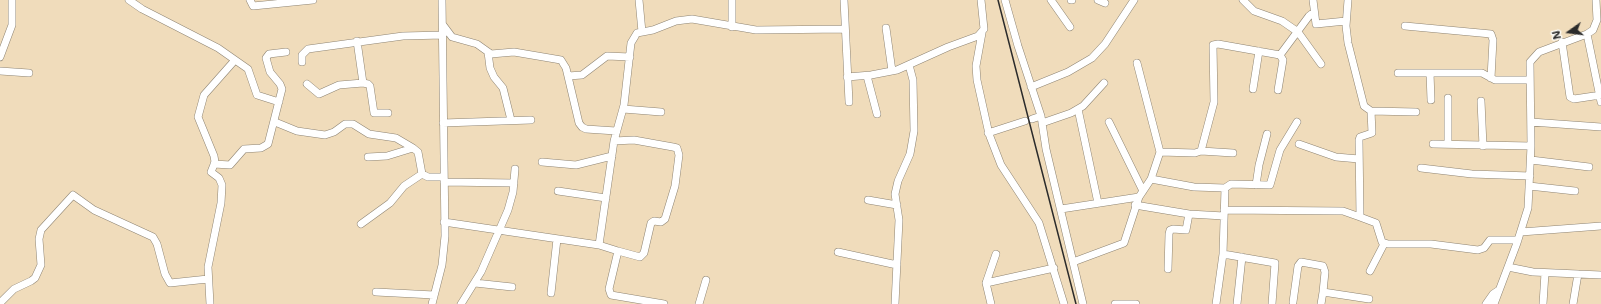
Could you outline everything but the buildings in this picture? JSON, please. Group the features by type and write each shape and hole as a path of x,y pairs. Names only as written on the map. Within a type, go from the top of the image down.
{"street":[{"path":"0,56 12,25 12,0"},
{"path":"129,0 142,9 218,48 250,72 257,95 279,102"},
{"path":"250,0 252,5 256,6 313,0"},
{"path":"432,304 443,258 444,179 442,0"},
{"path":"639,0 642,32"},
{"path":"732,0 732,27"},
{"path":"844,0 849,102"},
{"path":"982,0 984,24 977,61 977,80 988,132 1002,165 1039,222 1064,304"},
{"path":"1006,0 1018,46 1042,120 1046,149 1083,304"},
{"path":"1051,0 1070,27"},
{"path":"1098,0 1106,3"},
{"path":"1031,87 1068,72 1092,58 1105,44 1134,0"},
{"path":"1243,0 1254,11 1282,21 1298,32 1321,64"},
{"path":"1313,0 1316,24 1346,21"},
{"path":"1348,0 1346,21 1348,43 1364,106 1371,111 1416,112"},
{"path":"1494,304 1518,240 1528,208 1532,146 1529,80 1530,62 1539,52 1562,42 1587,34 1593,30 1599,21 1596,0"},
{"path":"1280,55 1309,16 1314,12"},
{"path":"600,245 614,141 623,109 634,36 676,21 692,19 732,27 772,30 845,29"},
{"path":"442,25 452,37 477,44 488,52 498,54 514,52 561,60 564,63 579,123 582,127 586,129 616,131"},
{"path":"1405,26 1491,34 1493,40 1491,78"},
{"path":"886,28 892,71"},
{"path":"847,78 892,71 982,33"},
{"path":"1562,42 1570,97 1574,99 1601,97 1587,34"},
{"path":"302,62 302,54 308,49 357,41 403,36 443,35"},
{"path":"357,41 362,83"},
{"path":"1201,151 1214,98 1213,45 1218,44 1280,55 1283,60 1278,90"},
{"path":"1253,89 1259,51"},
{"path":"214,164 230,165 244,149 266,146 274,122 281,86 270,72 266,58 269,54 286,52"},
{"path":"488,52 490,68 494,77 503,88 511,120"},
{"path":"568,76 582,75 606,56 630,57"},
{"path":"210,304 208,278 209,261 222,191 221,182 211,172 214,164 214,156 198,117 204,95 235,60"},
{"path":"1072,262 1124,243 1136,205 1151,179 1160,152 1137,63"},
{"path":"895,304 899,220 896,186 908,161 914,130 913,80 909,65"},
{"path":"0,71 29,73"},
{"path":"1398,73 1482,73 1491,78 1500,80 1529,80"},
{"path":"1430,73 1431,100"},
{"path":"867,76 876,114"},
{"path":"307,84 319,94 339,86 362,83 368,84 370,86 374,113 388,113"},
{"path":"988,132 1029,120 1042,120 1078,109 1089,102 1104,83"},
{"path":"1448,98 1448,144"},
{"path":"1481,101 1483,146"},
{"path":"623,109 661,112"},
{"path":"1078,109 1098,203"},
{"path":"1360,217 1360,137 1372,133 1371,111"},
{"path":"443,123 531,120"},
{"path":"274,122 297,131 325,135 334,132 345,124 352,124 369,134 396,138 413,148 419,154 422,174"},
{"path":"1109,122 1141,194"},
{"path":"1151,179 1194,187 1225,188 1231,184 1269,186 1272,183 1278,155 1297,122"},
{"path":"1531,122 1601,127"},
{"path":"1256,185 1259,165 1267,134"},
{"path":"444,222 600,245 640,257 644,253 651,223 654,221 661,222 665,219 675,186 679,154 677,148 673,147 634,140 614,141"},
{"path":"1299,144 1336,157 1359,159"},
{"path":"1433,144 1532,146"},
{"path":"368,157 387,156 413,148"},
{"path":"1160,152 1195,153 1201,151 1233,153"},
{"path":"542,162 576,165 612,156"},
{"path":"1531,160 1589,167"},
{"path":"1421,168 1465,173 1530,176"},
{"path":"461,304 475,283 500,230 511,201 515,169"},
{"path":"422,174 428,177 444,179 514,183"},
{"path":"361,224 390,203 404,186 422,174"},
{"path":"1529,186 1575,191"},
{"path":"1216,304 1223,254 1225,188"},
{"path":"558,191 606,198"},
{"path":"1061,209 1141,194"},
{"path":"0,303 15,288 35,278 41,265 39,239 40,230 73,195 94,210 153,237 157,244 165,274 170,283 208,278"},
{"path":"868,200 897,205"},
{"path":"1136,205 1189,214 1343,211 1376,223 1384,244 1370,272"},
{"path":"1168,269 1170,230 1186,230 1189,214"},
{"path":"1520,232 1601,226"},
{"path":"551,293 557,239"},
{"path":"1384,244 1431,244 1478,250 1484,248 1490,240 1518,240"},
{"path":"618,251 609,289 611,295 616,300 664,304"},
{"path":"838,252 897,265"},
{"path":"991,304 986,283 996,254"},
{"path":"1223,254 1275,263 1272,304"},
{"path":"1238,304 1242,257"},
{"path":"1292,302 1298,266 1301,262 1323,266 1325,272 1321,304"},
{"path":"1508,266 1524,271 1601,275"},
{"path":"986,283 1054,268"},
{"path":"1543,304 1545,273"},
{"path":"1573,304 1578,274"},
{"path":"699,304 706,280"},
{"path":"475,283 512,287"},
{"path":"1486,304 1493,294 1499,290"},
{"path":"376,292 434,295"},
{"path":"1323,292 1369,299"},
{"path":"1115,304 1136,304"}],"railway":[{"path":"998,0 1076,304"}]}
